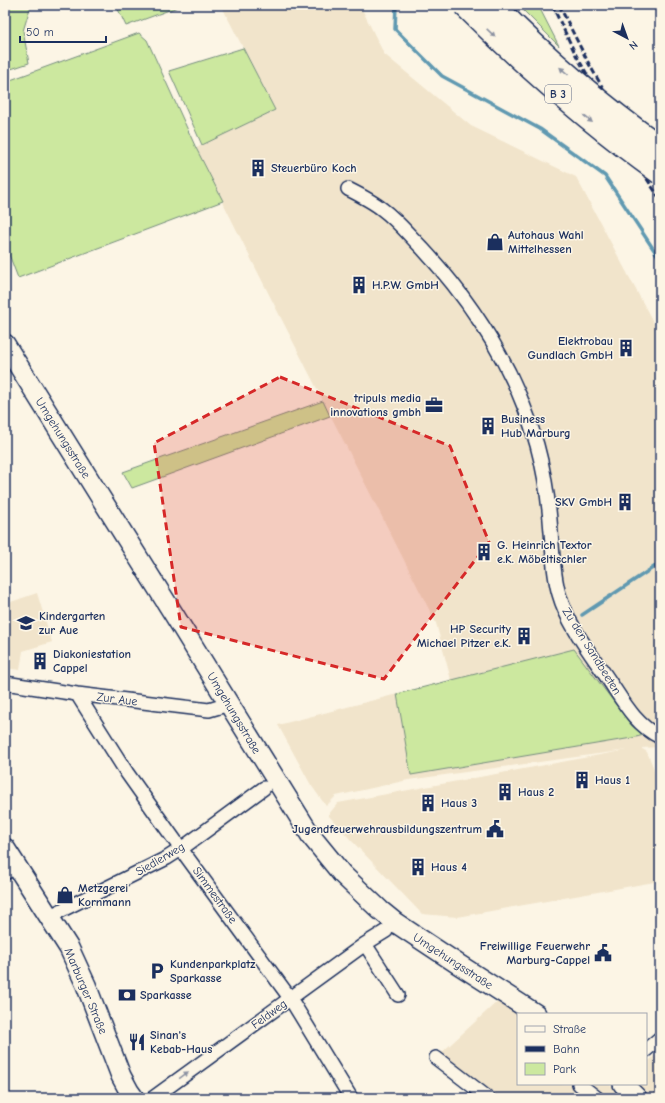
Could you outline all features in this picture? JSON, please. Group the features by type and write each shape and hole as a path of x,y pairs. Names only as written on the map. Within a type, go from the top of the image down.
{"highway":[{"name":"B 3","path":"464,5 527,67 562,98 660,173"},
{"name":"B 3","path":"494,5 576,82 660,148"}],"main road":[{"name":"Umgehungsstraße","path":"5,344 311,836 342,874 396,923 534,1013"},
{"name":"Marburger Straße","path":"5,848 11,870 48,917 69,948 86,985 121,1076 134,1098"},
{"path":"624,1085 637,1098"}],"street":[{"name":"Zu den Sandbeeten","path":"348,189 382,208 398,222 438,265 476,315 497,351 530,420 537,445 548,497 555,577 562,603 575,629 633,716 652,733 660,737"},
{"name":"Zur Aue","path":"5,683 77,694 209,710 228,704"},
{"name":"Simmestraße","path":"77,694 127,773 290,998 351,1098"},
{"name":"Siedlerweg","path":"48,917 144,870 181,849 264,788"},
{"name":"Feldweg","path":"153,1098 365,944 386,931"},
{"path":"365,944 398,994"},
{"path":"647,1049 660,1038"},
{"path":"436,1058 488,1098"},
{"path":"580,1085 597,1098"}],"highlighted area":[{"path":"280,377 450,446 489,542 384,679 181,627 154,443"}],"shaded area":[{"path":"221,5 360,5 384,54 471,126 576,177 660,335 660,747 641,748 647,752 654,769 660,798 660,881 457,917 422,914 328,815 338,803 627,750 408,780 336,796 326,806 311,785 278,725 451,680 436,623 196,148 275,110"},
{"name":"Kindergarten zur Aue","path":"37,593 52,642 23,651 20,670 5,668 5,604"},
{"path":"499,1000 517,1013 517,1085 610,1085 617,1091 623,1085 647,1085 647,1062 660,1051 660,1098 491,1098 439,1055"}],"green space":[{"path":"5,5 31,5 23,31 29,63 5,71"},
{"path":"116,5 183,5 126,26"},
{"path":"518,5 538,5 559,46"},
{"path":"139,33 147,40 196,148 223,201 18,278 5,244 5,82"},
{"path":"243,48 275,110 202,145 169,71"},
{"path":"323,401 330,416 132,488 123,472"},
{"path":"574,649 632,726 644,735 411,775 397,694"}],"waterway":[{"path":"396,5 395,29 442,76 540,129 605,176 660,259"},
{"path":"582,615 660,563"}],"railway":[{"path":"552,5 576,55 645,176 660,199"},
{"path":"559,5 589,64 660,187"}],"place":[{"name":"Steuerbüro Koch","path":"258,168"},
{"name":"Autohaus Wahl Mittelhessen","path":"495,242"},
{"name":"H.P.W. GmbH","path":"359,285"},
{"name":"Elektrobau Gundlach GmbH","path":"626,348"},
{"name":"tripuls media innovations gmbh","path":"434,405"},
{"name":"Business Hub Marburg","path":"488,426"},
{"name":"SKV GmbH","path":"625,502"},
{"name":"G. Heinrich Textor e.K. Möbeltischler","path":"484,552"},
{"name":"Kindergarten zur Aue","path":"26,623"},
{"name":"HP Security Michael Pitzer e.K.","path":"524,636"},
{"name":"Diakoniestation Cappel","path":"40,661"},
{"name":"Haus 1","path":"582,780"},
{"name":"Haus 2","path":"505,792"},
{"name":"Haus 3","path":"428,803"},
{"name":"Jugendfeuerwehrausbildungszentrum","path":"495,829"},
{"name":"Haus 4","path":"418,867"},
{"name":"Metzgerei Kornmann","path":"65,895"},
{"name":"Freiwillige Feuerwehr Marburg-Cappel","path":"603,953"},
{"name":"Kundenparkplatz Sparkasse","path":"157,971"},
{"name":"Sparkasse","path":"127,995"},
{"name":"Sinan's Kebab-Haus","path":"137,1042"}]}
